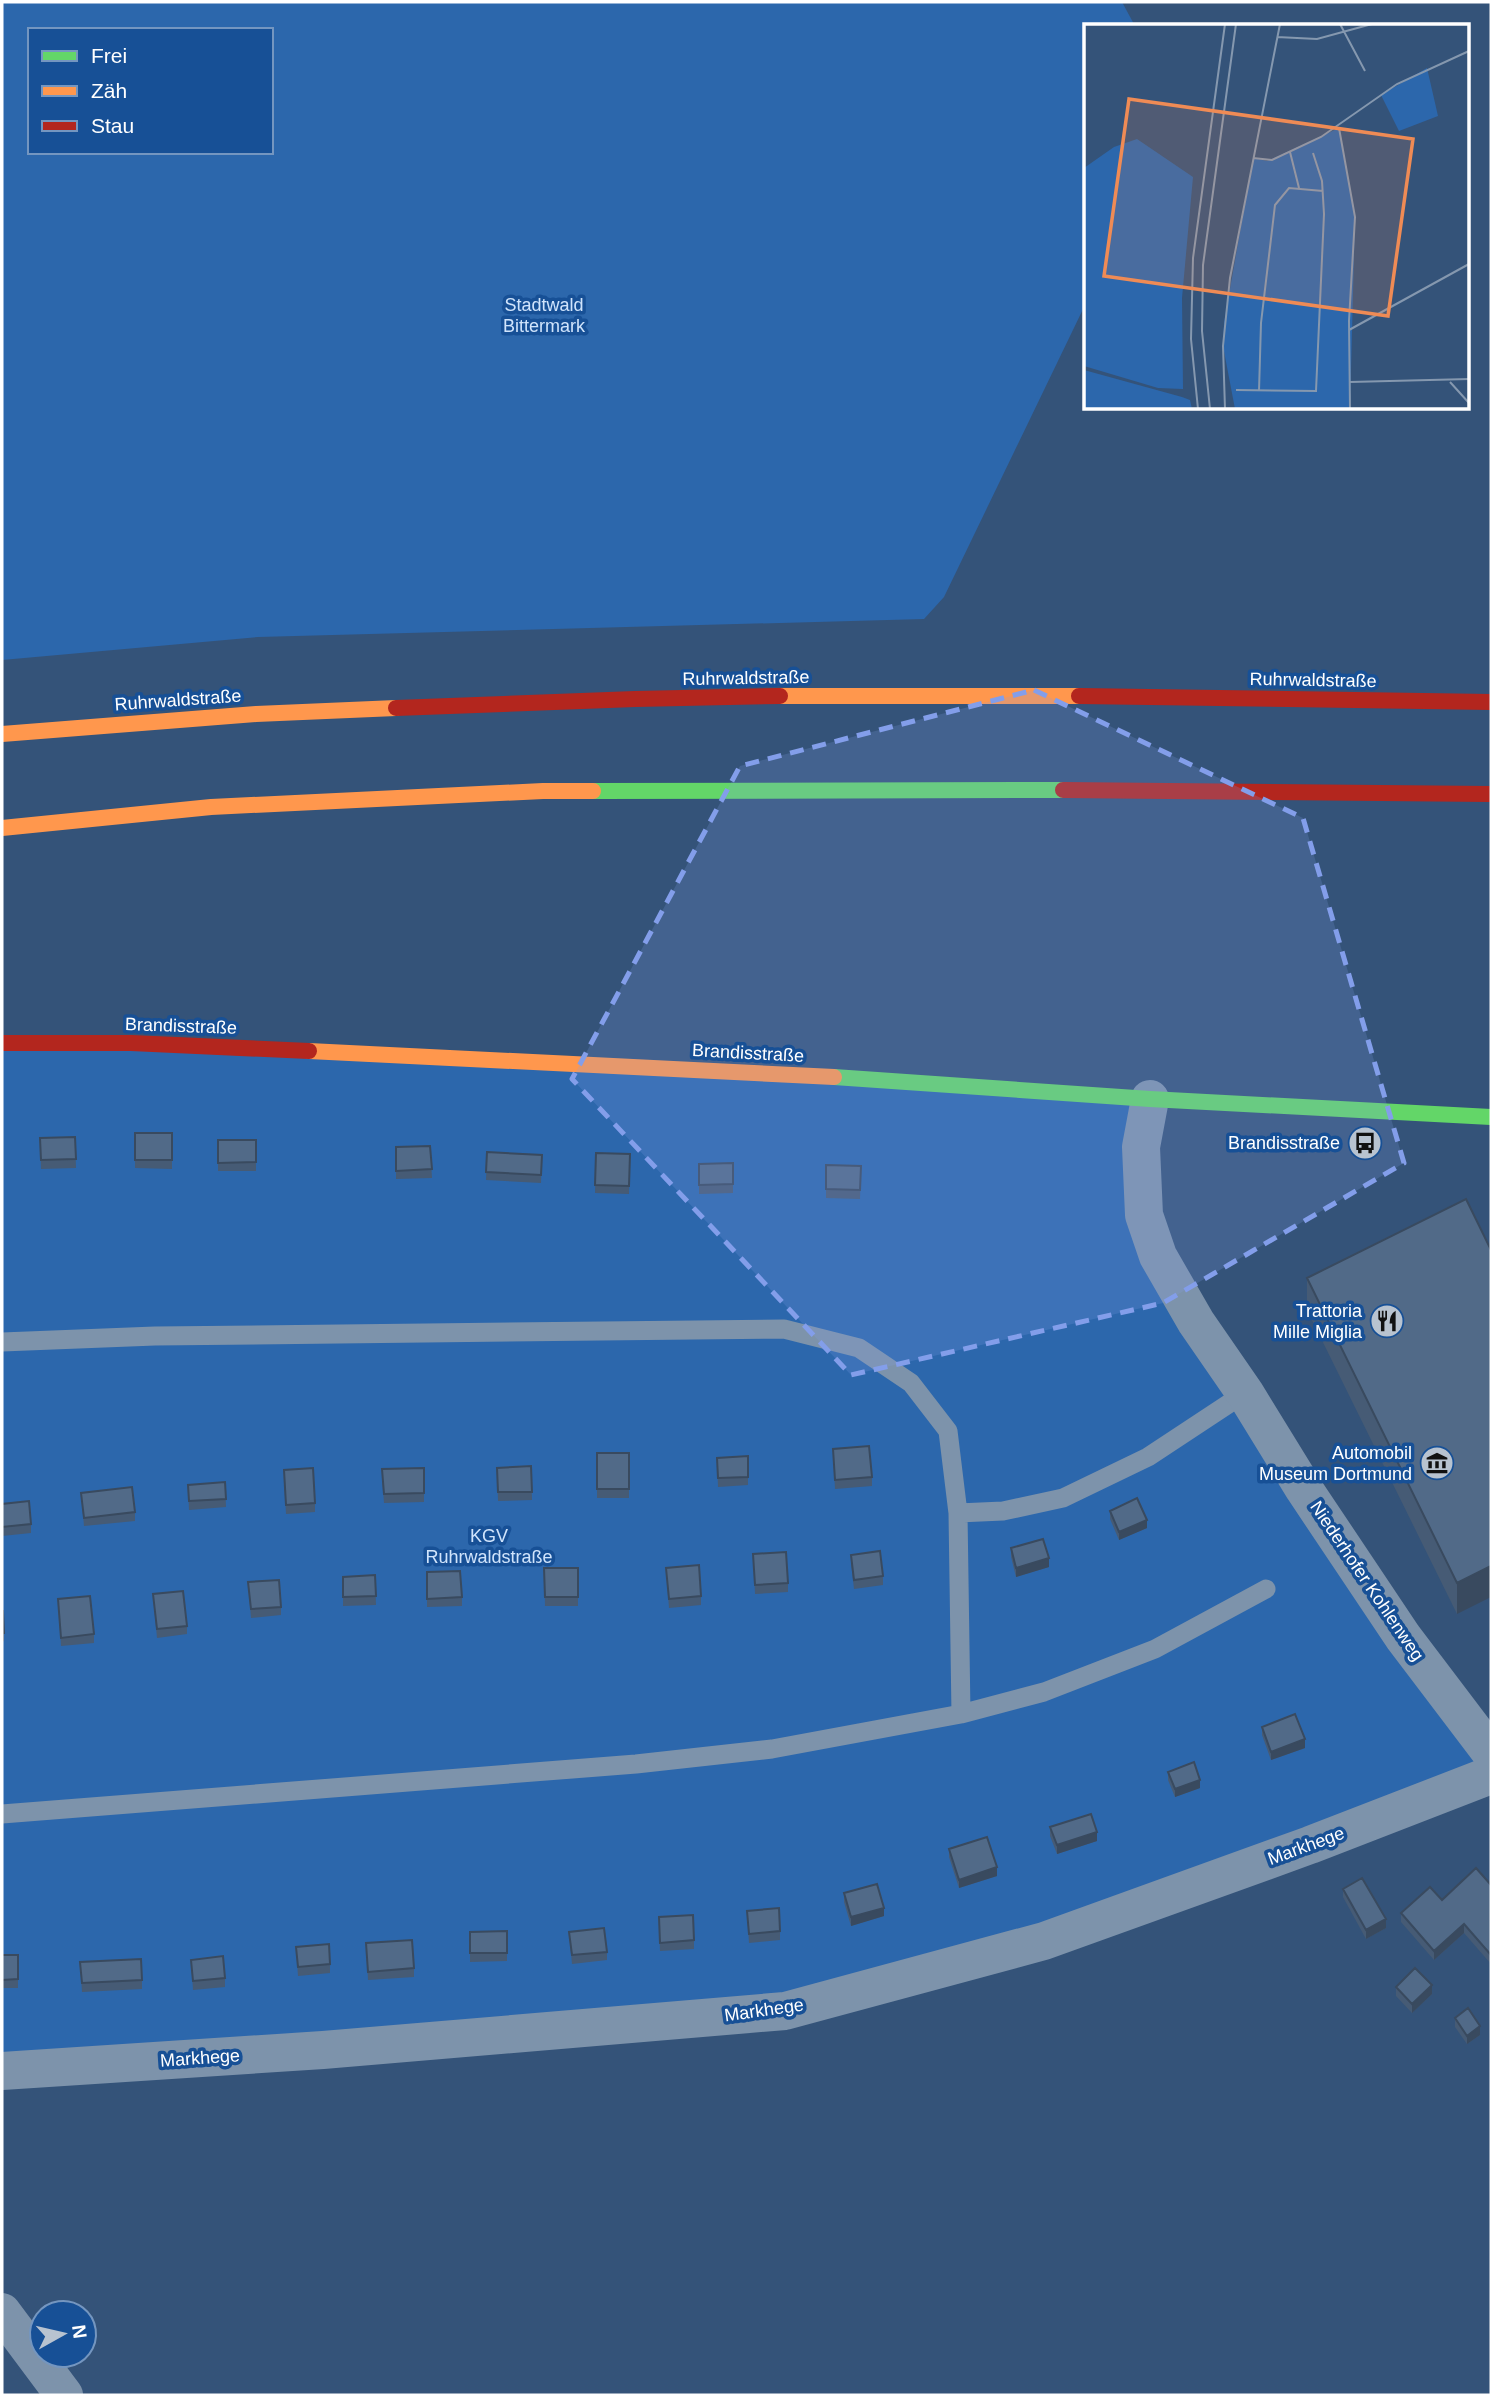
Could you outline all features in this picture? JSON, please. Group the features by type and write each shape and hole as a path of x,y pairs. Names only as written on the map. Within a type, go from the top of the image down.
{"main road":[{"name":"Ruhrwaldstraße","path":"2,734 256,714 635,699 1109,696 1491,702"},
{"path":"2,828 211,807 543,791 1066,790 1491,794"},
{"name":"Brandisstraße","path":"2,1043 131,1043 478,1059 834,1077 1150,1099 1491,1117"}],"street":[{"name":"Niederhofer Kohlenweg","path":"1150,1099 1141,1147 1143,1215 1164,1267 1196,1322 1245,1393 1304,1489 1404,1637 1491,1753"},
{"name":"Markhege","path":"2,2071 323,2050 785,2011 1044,1941 1310,1845 1491,1775"},
{"path":"2,2312 64,2395"}],"lane":[{"path":"2,1342 155,1336 785,1329 859,1348 911,1383 948,1431 958,1513 961,1714"},
{"path":"958,1513 1003,1511 1063,1498 1148,1457 1245,1393"},
{"path":"2,1814 636,1765 772,1748 961,1714 1044,1692 1155,1649 1266,1589"}],"highlighted area":[{"path":"1034,690 1303,818 1404,1163 1163,1303 851,1375 572,1079 740,766"}],"green space":[{"name":"Stadtwald Bittermark","path":"2,2 1122,2 1134,24 1084,24 1084,307 944,597 924,619 258,637 2,660"},
{"name":"KGV Ruhrwaldstraße","path":"2,1043 1150,1099 1144,1215 1491,1775 785,2011 2,2071"}],"building":[{"path":"135,1133 172,1133 172,1160 135,1160"},
{"path":"75,1137 76,1159 41,1160 40,1138"},
{"path":"218,1140 256,1140 256,1162 218,1163"},
{"path":"430,1146 432,1169 396,1171 396,1147"},
{"path":"487,1152 542,1155 541,1175 486,1172"},
{"path":"596,1153 630,1154 629,1186 595,1185"},
{"path":"733,1163 733,1184 699,1185 699,1164"},
{"path":"826,1165 861,1166 860,1190 826,1189"},
{"name":"Automobil Museum Dortmund","path":"1466,1199 1491,1250 1491,1566 1457,1583 1307,1278"},
{"path":"869,1446 872,1477 835,1480 833,1449"},
{"path":"597,1453 629,1453 629,1489 597,1489"},
{"path":"748,1456 748,1477 718,1478 717,1458"},
{"path":"531,1466 532,1492 498,1492 497,1468"},
{"path":"313,1468 315,1503 286,1505 284,1470"},
{"path":"424,1468 424,1493 384,1494 382,1469"},
{"path":"225,1482 226,1499 189,1501 188,1485"},
{"path":"132,1487 135,1512 84,1518 81,1493"},
{"path":"1137,1498 1147,1520 1119,1532 1110,1511"},
{"path":"29,1501 31,1524 2,1527 2,1504"},
{"path":"1043,1539 1049,1558 1016,1568 1011,1548"},
{"path":"880,1551 883,1576 854,1580 851,1555"},
{"path":"786,1552 788,1583 755,1585 753,1554"},
{"path":"699,1565 701,1596 669,1599 666,1568"},
{"path":"544,1568 578,1568 578,1597 545,1597"},
{"path":"460,1571 462,1597 427,1599 427,1572"},
{"path":"375,1575 376,1596 343,1597 343,1577"},
{"path":"279,1580 281,1607 251,1609 248,1582"},
{"path":"183,1591 187,1626 157,1629 153,1594"},
{"path":"90,1596 94,1634 61,1638 58,1599"},
{"path":"3,1611 4,1633 2,1633"},
{"path":"1295,1714 1305,1739 1271,1752 1262,1727"},
{"path":"1194,1762 1200,1780 1175,1789 1168,1772"},
{"path":"1091,1814 1097,1832 1057,1845 1050,1827"},
{"path":"987,1837 997,1867 959,1880 949,1849"},
{"path":"1476,1868 1491,1885 1491,1955 1464,1924 1434,1951 1401,1913 1430,1887 1442,1900"},
{"path":"1362,1878 1386,1919 1366,1930 1343,1889"},
{"path":"877,1884 884,1908 851,1917 844,1893"},
{"path":"779,1908 780,1931 749,1934 747,1911"},
{"path":"693,1915 694,1940 660,1943 659,1917"},
{"path":"604,1928 607,1952 572,1955 569,1932"},
{"path":"507,1931 507,1953 470,1953 470,1932"},
{"path":"412,1940 414,1968 368,1972 366,1943"},
{"path":"329,1944 330,1964 298,1967 296,1947"},
{"path":"2,1955 18,1955 18,1979 2,1980"},
{"path":"223,1956 225,1978 193,1981 191,1960"},
{"path":"141,1959 142,1980 82,1983 80,1962"},
{"path":"1415,1968 1432,1985 1412,2004 1396,1987"},
{"path":"1468,2008 1480,2026 1467,2036 1455,2018"}],"traffic: fast":[{"path":"593,791 1063,790"},
{"path":"834,1077 1150,1099 1491,1117"}],"traffic: slow":[{"path":"780,696 1079,696"},
{"path":"2,734 256,714 396,708"},
{"path":"2,828 211,807 593,791"},
{"path":"309,1051 834,1077"}],"traffic: jam":[{"path":"396,708 780,696"},
{"path":"1079,696 1491,702"},
{"path":"1063,790 1491,794"},
{"path":"2,1043 131,1043 309,1051"}],"place":[{"name":"Brandisstraße","path":"1365,1143"},
{"name":"Trattoria Mille Miglia","path":"1387,1321"},
{"name":"Automobil Museum Dortmund","path":"1437,1463"}]}
